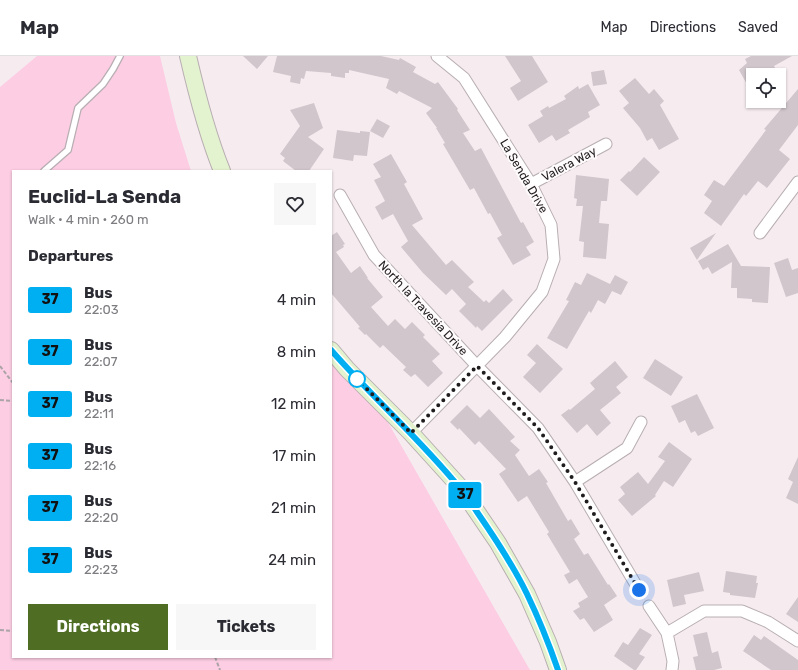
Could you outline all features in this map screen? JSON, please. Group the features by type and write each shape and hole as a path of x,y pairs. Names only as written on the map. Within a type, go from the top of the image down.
{"main road":[{"path":"188,56 210,138 222,170"},
{"path":"332,351 347,369 411,433 460,487 498,542 527,594 548,642 558,670"}],"street":[{"name":"La Senda Drive","path":"411,433 505,337 542,292 554,259 552,225 531,184 464,78 438,56"},
{"name":"Valera Way","path":"531,184 606,144"},
{"path":"760,233 798,182"},
{"name":"North la Travesia Drive","path":"340,195 374,255 477,366 538,428 575,482 639,590"},
{"path":"575,482 627,448 641,422"},
{"path":"649,606 666,633 673,661 672,670"},
{"path":"666,633 704,611 742,611 768,622 798,641"}],"lane":[{"path":"45,170 68,150 78,108 103,84 113,70 120,56"}],"path":[{"path":"0,366 12,382"},
{"path":"0,400 12,401"},
{"path":"0,630 12,631"},
{"path":"214,658 219,670"}],"shaded area":[{"path":"37,56 160,56 176,123 191,170 12,170 12,658 332,658 332,357 386,419 530,670 0,670 0,87"}],"building":[{"path":"243,56 268,56 257,69"},
{"path":"277,56 381,56 399,60 400,58 416,67 413,72 435,84 438,82 458,109 457,110 470,130 463,133 475,151 481,148 521,223 523,222 534,242 526,247 531,255 513,265 497,238 502,235 490,213 488,214 474,188 470,190 443,144 445,143 437,128 426,113 432,108 399,91 397,94 386,88 389,79 349,70 349,73 345,73 345,78 331,76 331,73 306,71 304,79 301,78 300,84 290,82 291,76 273,72"},
{"path":"505,56 532,56 548,82 518,101 510,88 521,81"},
{"path":"751,56 792,56 774,66 775,68 746,68 746,82 739,70 747,63 745,59"},
{"path":"604,70 607,84 593,86 591,72"},
{"path":"635,78 649,94 654,89 664,101 660,105 679,139 659,150 652,138 647,141 640,128 623,108 629,103 619,91"},
{"path":"588,84 600,105 588,112 590,117 568,130 570,133 556,141 552,135 539,143 528,125 543,116 540,111 566,99 564,96 578,86 579,89"},
{"path":"798,89 798,125 779,150 790,159 767,188 758,181 746,196 744,194 721,226 704,213 712,201 704,195 714,180 724,186 766,130 764,129 782,108 786,108 786,103"},
{"path":"314,103 323,128 308,137 324,149 310,170 295,170 283,161 285,158 280,154 300,126 290,110"},
{"path":"377,119 390,126 383,138 370,131"},
{"path":"337,130 360,133 360,131 370,132 367,156 354,155 353,161 333,158"},
{"path":"391,154 407,182 404,184 423,219 412,225 446,265 452,260 474,282 468,287 484,302 486,300 489,303 503,289 513,300 482,331 477,326 476,328 459,311 466,304 452,289 446,295 423,273 401,247 408,241 393,214 382,220 375,207 385,201 374,180 381,177 373,164"},
{"path":"644,157 660,172 637,196 620,180"},
{"path":"576,175 609,179 607,201 601,201 599,223 609,224 606,259 583,257 584,242 579,241 583,206 576,206 577,199 574,198"},
{"path":"337,232 345,244 343,245 344,247 336,252 351,273 360,266 367,278 383,297 371,307 388,326 395,319 405,329 412,322 425,335 423,337 440,354 432,361 443,373 428,387 415,374 411,377 403,370 406,367 383,345 380,348 366,334 365,335 332,294 332,235"},
{"path":"716,233 697,260 690,248"},
{"path":"728,244 741,266 770,267 768,303 752,302 752,299 737,298 737,288 731,288 732,262 712,274 708,267 703,270 698,261"},
{"path":"788,258 792,270 798,268 798,293 786,297 774,263"},
{"path":"587,273 610,284 615,275 628,282 621,295 612,291 605,304 598,300 591,313 589,311 567,349 547,338 569,301 566,300 575,282 581,285"},
{"path":"537,344 563,369 540,393 523,377 536,363 527,355"},
{"path":"655,359 683,377 671,396 643,378"},
{"path":"615,361 628,377 616,387 621,393 600,410 611,423 597,436 587,424 577,433 561,415 569,409 570,410 595,389 590,383"},
{"path":"697,394 714,428 698,436 695,431 691,433 685,420 679,423 671,406"},
{"path":"467,405 480,418 489,409 515,437 510,441 520,450 515,455 529,476 539,469 548,482 546,483 568,521 571,519 580,534 574,539 584,555 588,553 608,585 609,584 617,596 604,605 613,620 594,632 584,618 580,620 573,611 580,607 578,603 588,597 577,579 569,584 564,575 570,572 547,534 549,532 527,496 518,502 499,474 506,469 479,441 475,445 459,428 458,430 450,422"},
{"path":"669,442 692,459 673,487 664,481 655,495 656,496 632,516 618,500 625,494 620,487 638,472 648,484 665,461 658,457"},
{"path":"798,457 798,504 786,498 793,482 788,479"},
{"path":"726,571 757,576 756,583 758,583 755,598 730,595 730,593 723,592"},
{"path":"699,572 704,591 684,595 686,604 673,607 667,580"},
{"path":"798,597 798,622 786,614"},
{"path":"640,628 652,635 639,654 645,657 636,670 634,670 614,656 623,642 628,645"},
{"path":"707,632 712,653 718,651 722,668 714,670 696,670 693,657 698,656 693,635"},
{"path":"754,635 761,640 764,636 798,660 798,670 771,670 743,651"}],"bus line":[{"name":"37","path":"332,351 347,369 411,433 460,487 498,542 527,594 548,642 558,670"}],"route":[{"path":"357,379 411,433 477,366 538,428 575,482 639,590"}]}
